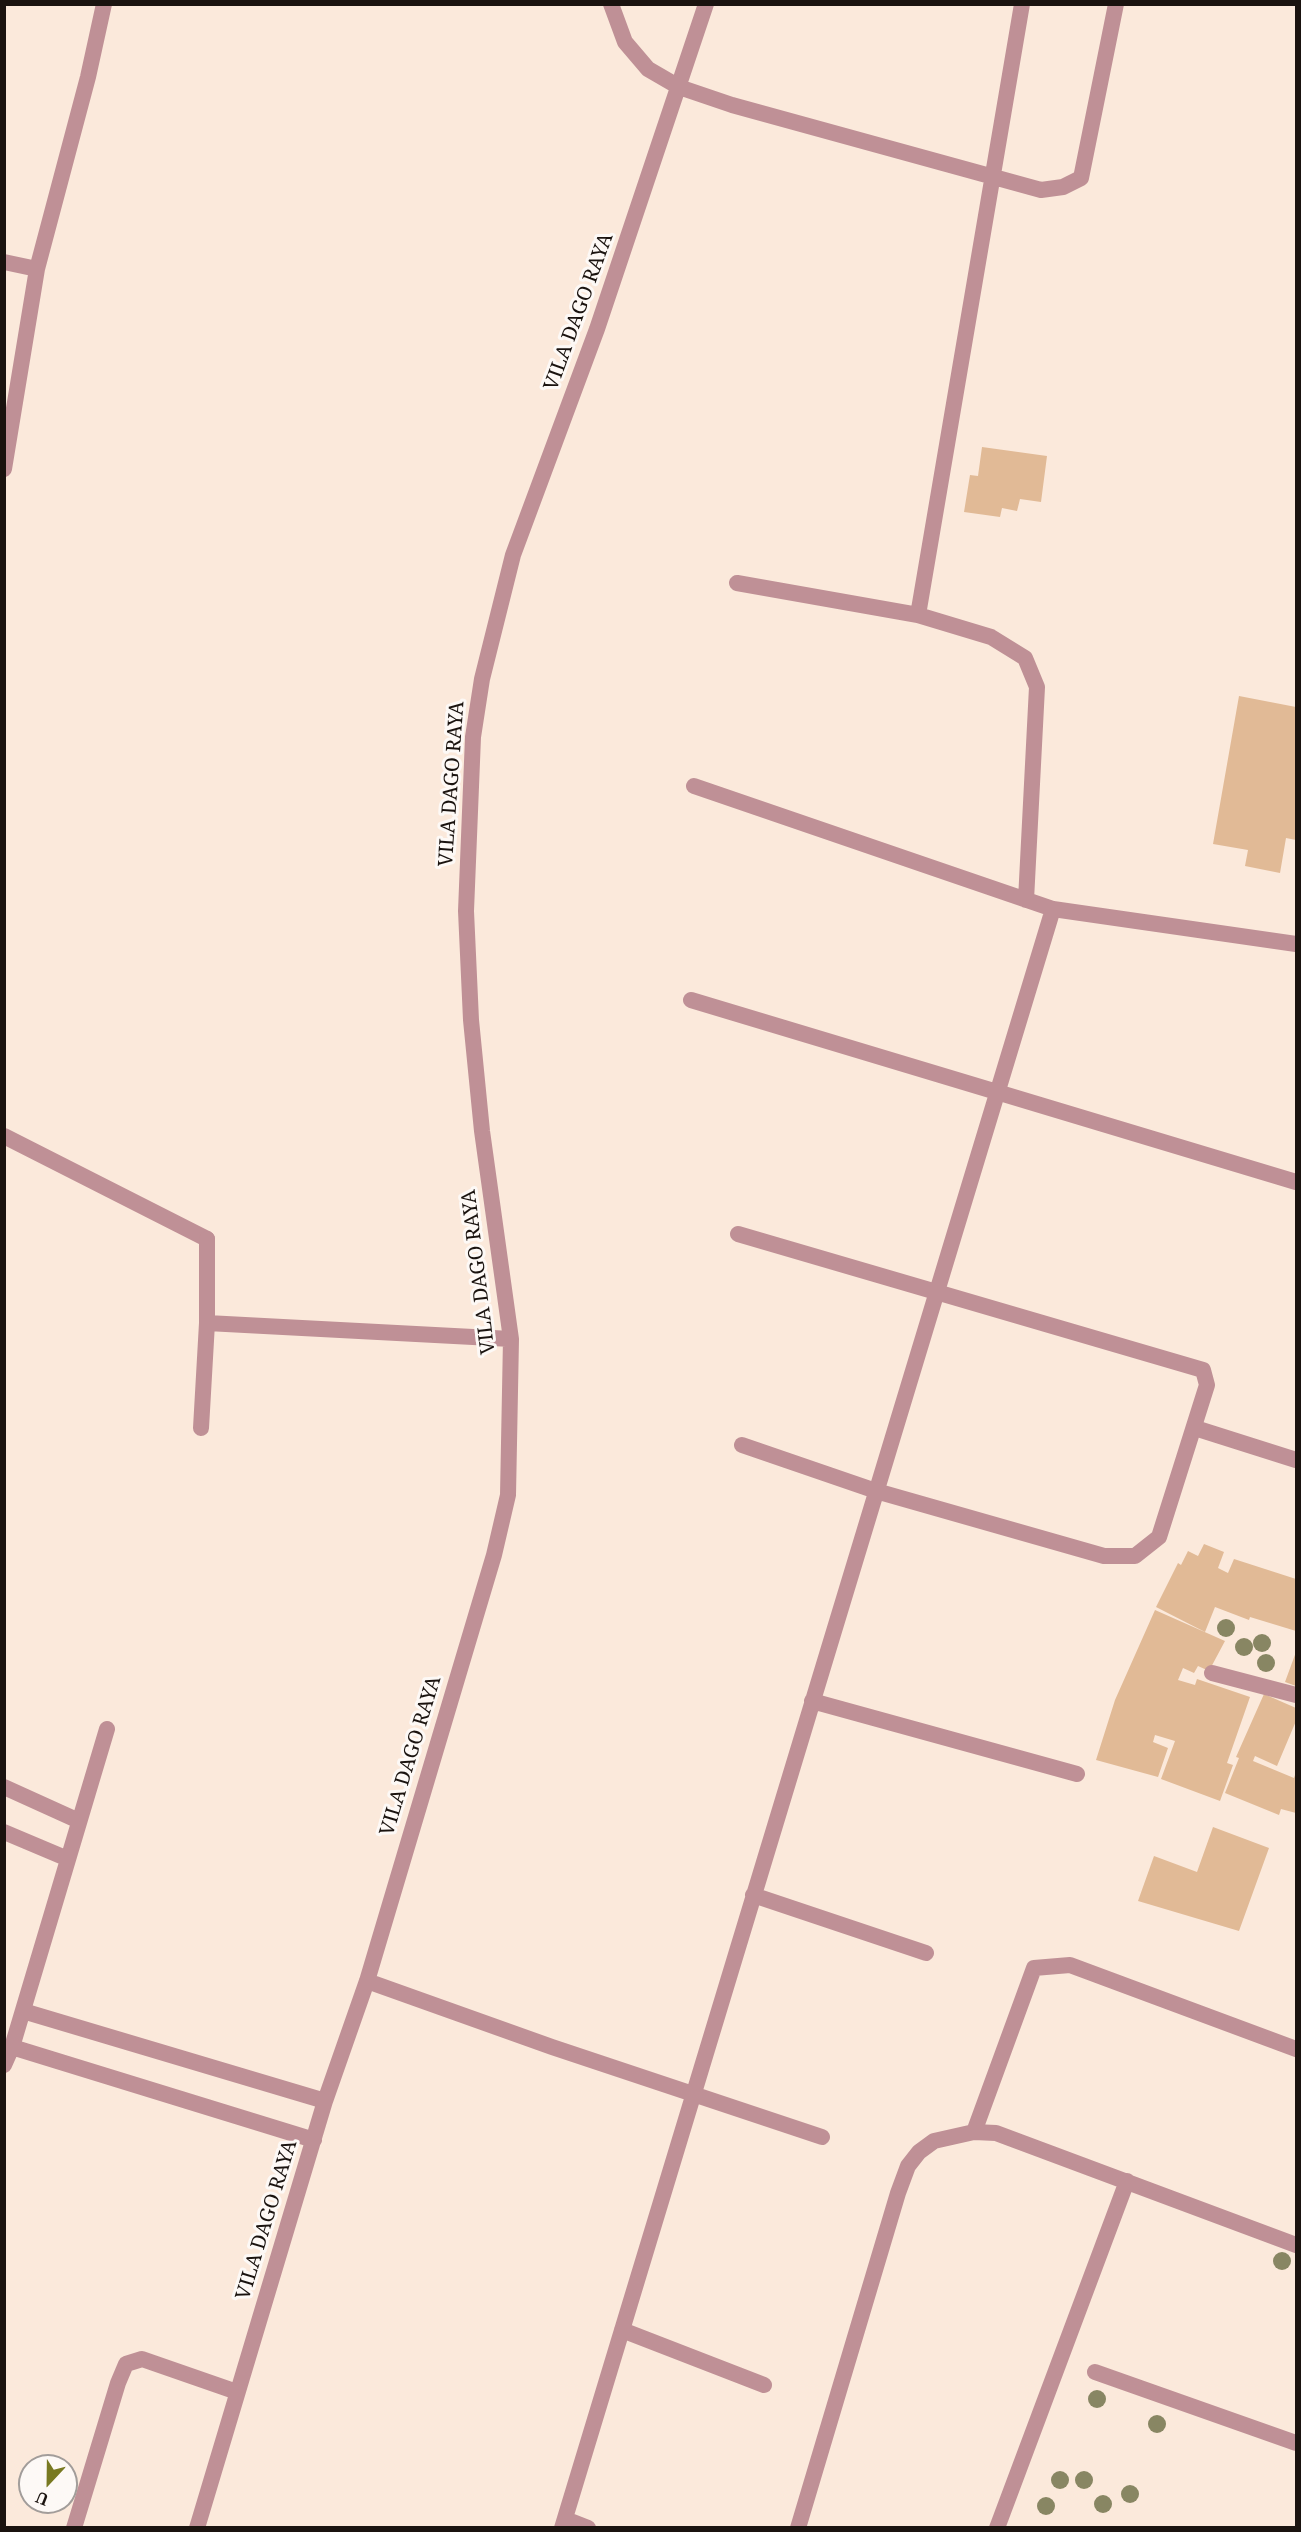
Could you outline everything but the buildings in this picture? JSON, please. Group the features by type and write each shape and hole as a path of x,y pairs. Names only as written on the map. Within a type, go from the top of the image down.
{"street":[{"path":"4,469 37,269 88,77 104,4"},
{"path":"611,4 625,42 648,69 679,87 732,105 1041,190 1063,187 1081,178 1116,4"},
{"name":"VILA DAGO RAYA","path":"197,2528 325,2101 367,1981 494,1555 508,1495 511,1339 482,1131 471,1020 466,911 473,737 482,679 513,555 597,329 706,4"},
{"path":"918,615 1022,4"},
{"path":"4,262 37,269"},
{"path":"737,583 918,615 991,637 1025,658 1037,687 1026,900"},
{"path":"694,786 1053,909 1296,944"},
{"path":"588,2528 563,2523 691,2094 1053,909"},
{"path":"691,1000 1296,1182"},
{"path":"4,1136 207,1239 207,1323 201,1428"},
{"path":"738,1234 1203,1370 1207,1385 1160,1537 1135,1556 1104,1556 876,1491 742,1444"},
{"path":"207,1323 511,1339"},
{"path":"1195,1428 1296,1460"},
{"path":"1212,1672 1296,1695"},
{"path":"812,1701 1077,1774"},
{"path":"4,2065 23,2011 106,1729"},
{"path":"4,1787 79,1821"},
{"path":"4,1832 68,1859"},
{"path":"753,1895 926,1953"},
{"path":"974,2132 1034,1968 1070,1965 1296,2049"},
{"path":"367,1981 691,2094 822,2137"},
{"path":"23,2011 325,2101"},
{"path":"12,2047 314,2140"},
{"path":"798,2528 908,2166 919,2152 934,2141 974,2132 996,2133 1296,2245"},
{"path":"997,2528 1127,2181"},
{"path":"622,2330 764,2385"},
{"path":"74,2528 118,2383 126,2364 142,2359 237,2392"},
{"path":"1095,2372 1296,2443"}]}
